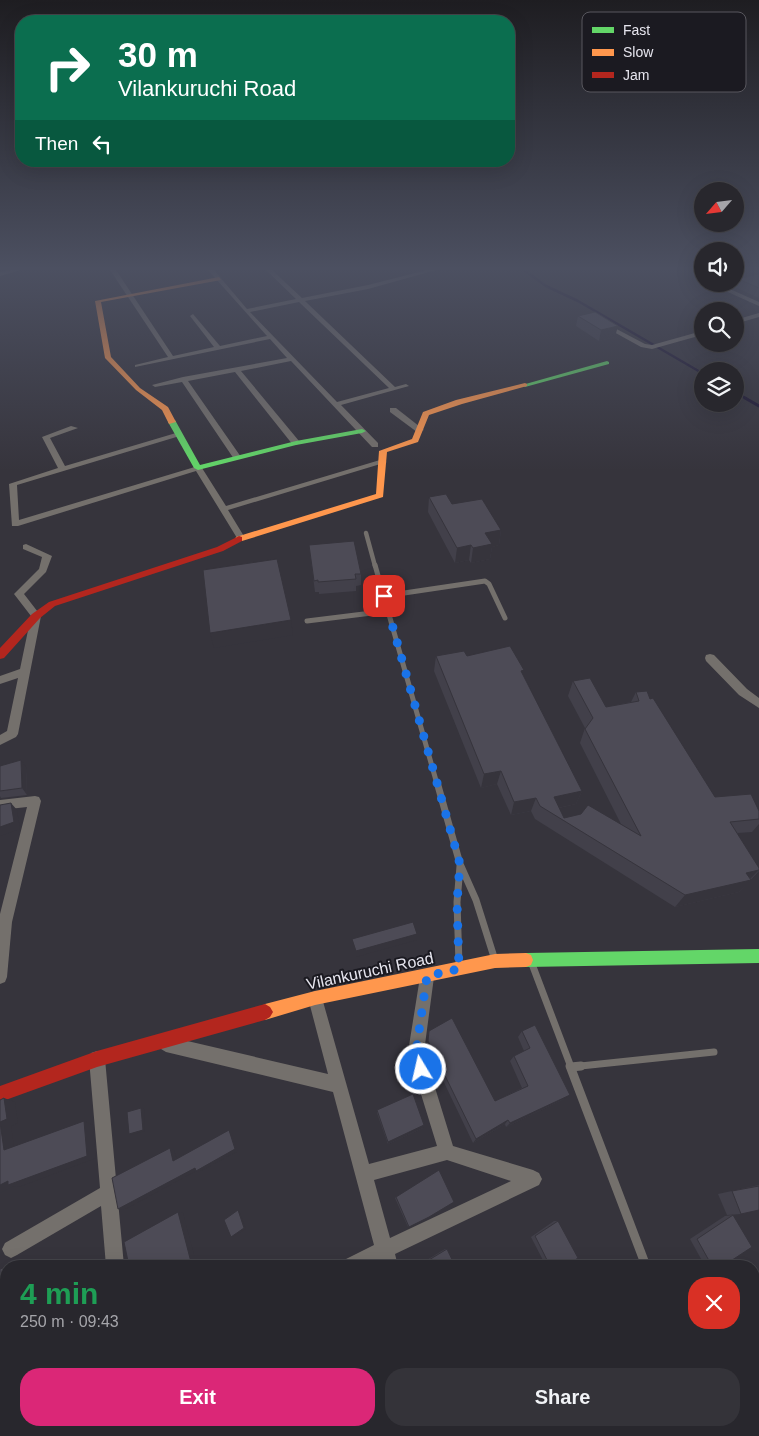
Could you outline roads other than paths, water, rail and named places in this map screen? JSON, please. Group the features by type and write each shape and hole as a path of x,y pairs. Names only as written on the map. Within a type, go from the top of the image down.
{"street":[{"path":"104,337 108,358 138,389 165,409 198,468 241,538"},
{"path":"157,337 172,359"},
{"path":"210,337 219,349"},
{"path":"340,337 394,389"},
{"path":"627,337 643,346 657,347 689,337"},
{"path":"137,366 271,338 375,445"},
{"path":"155,386 292,359"},
{"path":"0,655 36,616 52,604 220,549 241,538 380,495 383,451 415,440 426,414 460,402 607,363"},
{"path":"236,369 296,443"},
{"path":"183,379 237,457"},
{"path":"336,404 406,386"},
{"path":"393,410 420,430"},
{"path":"63,470 46,437 74,428"},
{"path":"179,435 13,484 15,524 237,457 296,443 362,431"},
{"path":"224,509 383,462"},
{"path":"0,740 12,734 36,616 19,594 43,570 47,556 26,547"},
{"path":"710,658 743,692 759,704"},
{"path":"0,680 25,671"},
{"path":"0,805 34,801 5,922 0,978"},
{"name":"Vilankuruchi Road","path":"0,1094 97,1059 315,998 496,961 759,956"},
{"path":"427,976 416,1052 447,1152"},
{"path":"315,998 387,1258 533,1179 447,1152 364,1174"},
{"path":"158,1042 339,1085"},
{"path":"97,1059 115,1260"},
{"path":"12,1249 109,1192"}],"lane":[{"path":"366,533 460,864 476,900 496,961"},
{"path":"384,596 485,581 489,584 505,618"},
{"path":"307,621 388,611"},
{"path":"459,969 457,902 460,864"},
{"path":"531,960 644,1260"},
{"path":"571,1067 714,1052"}],"waterway":[{"path":"640,337 694,368"},
{"path":"745,398 759,406"}]}
